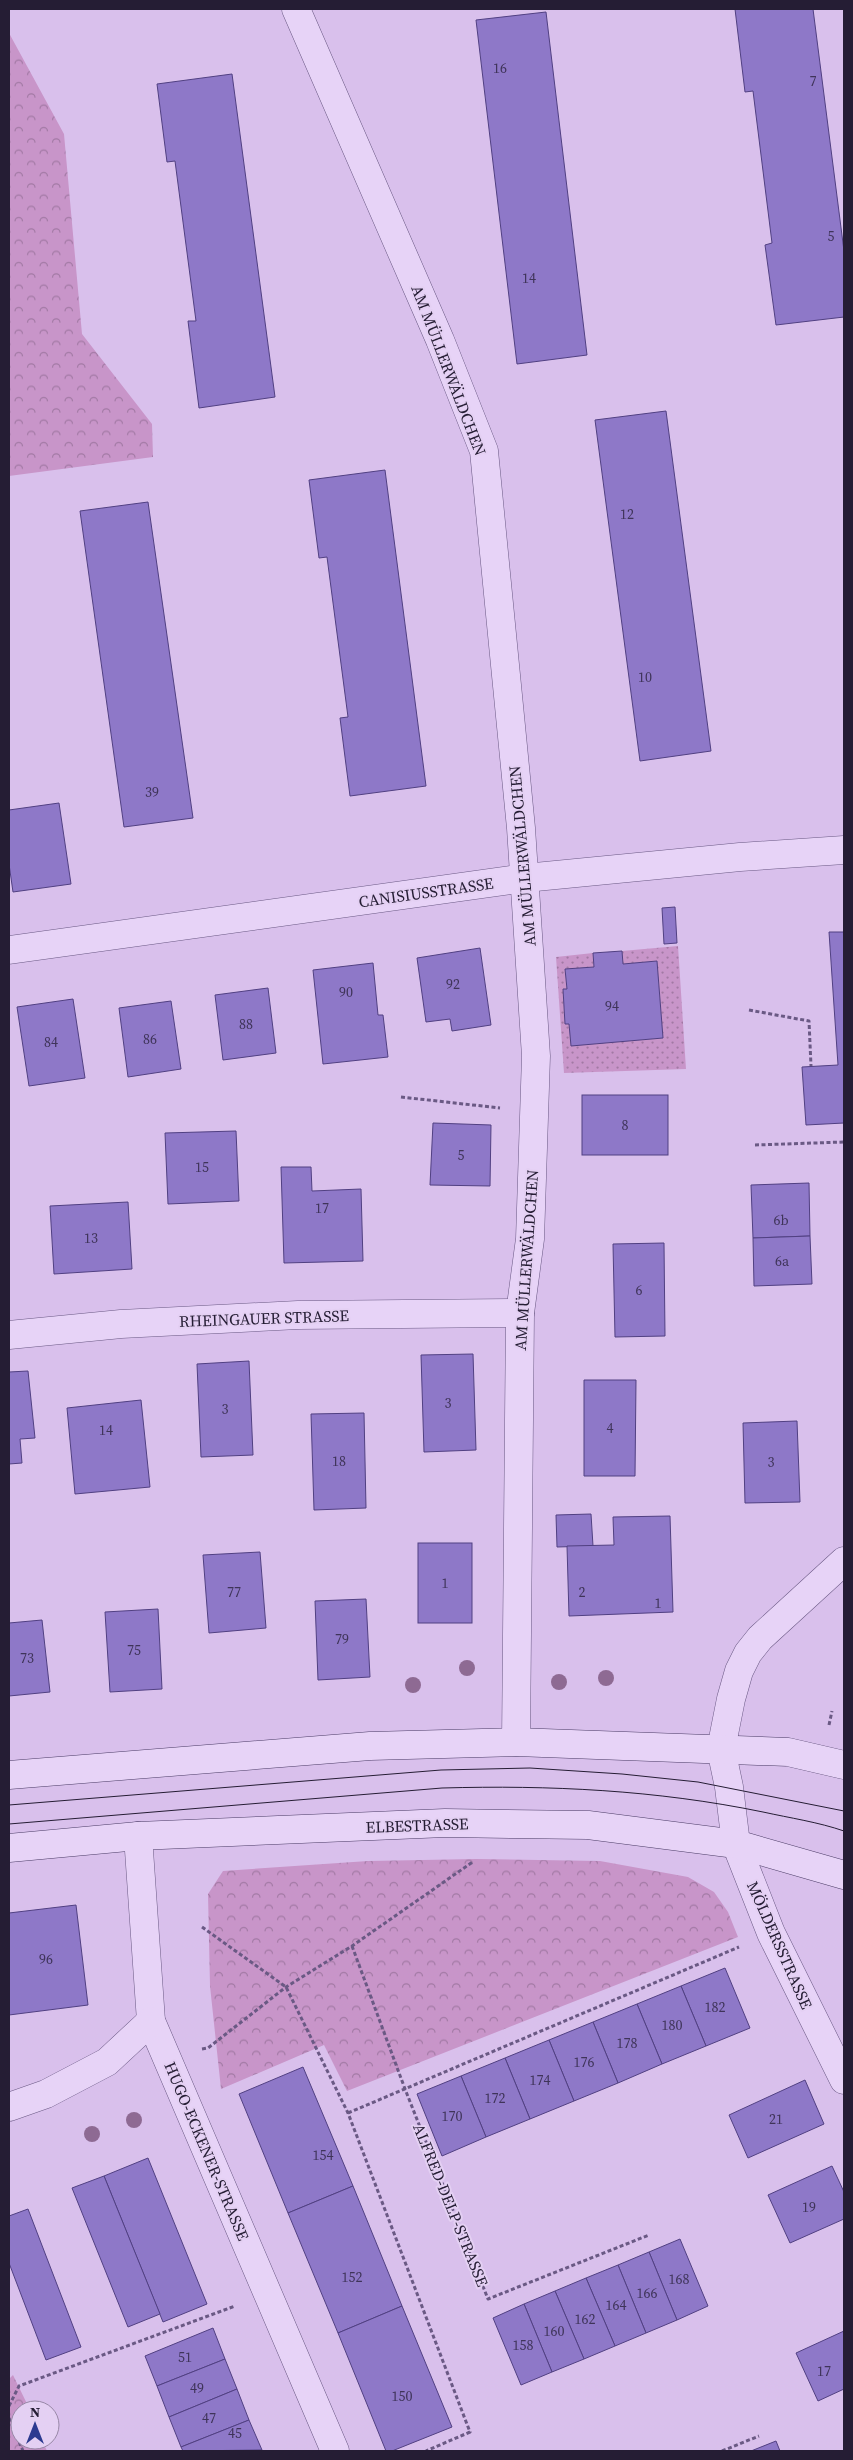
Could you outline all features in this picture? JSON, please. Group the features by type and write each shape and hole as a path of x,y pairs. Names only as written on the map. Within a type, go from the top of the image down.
{"street":[{"name":"AM MÜLLERWÄLDCHEN","path":"296,9 440,340 484,451 525,878 536,1056 530,1239 520,1313 516,1742"},
{"name":"CANISIUSSTRASSE","path":"9,950 525,878 740,857 844,850"},
{"name":"RHEINGAUER STRASSE","path":"9,1335 121,1324 298,1315 520,1313"},
{"path":"721,1750 731,1699 739,1671 748,1653 760,1638 844,1561"},
{"path":"9,1775 370,1746 516,1742 788,1752 844,1765"},
{"name":"MÖLDERSSTRASSE","path":"721,1750 729,1787 736,1844 771,1933 844,2080"},
{"name":"ELBESTRASSE","path":"9,1848 138,1836 445,1823 560,1824 588,1825 736,1844 833,1872"},
{"name":"HUGO-ECKENER-STRASSE","path":"138,1836 151,2021 335,2451"},
{"path":"9,2107 46,2094 107,2062 151,2021"}],"path":[{"path":"749,1010 809,1022 811,1066"},
{"path":"401,1097 484,1108 534,1110"},
{"path":"755,1144 844,1142"},
{"path":"168,2060 208,2048 286,1987 352,1946 477,1858"},
{"path":"202,1928 286,1987 348,2113 470,2432 426,2451"},
{"path":"348,2113 771,1933"},
{"name":"ALFRED-DELP-STRASSE","path":"352,1946 405,2090 488,2300 649,2236"},
{"path":"9,2406 19,2386 268,2293"},
{"path":"9,2418 23,2451"},
{"path":"722,2451 759,2436"}],"green space":[{"path":"9,33 64,134 82,334 152,424 153,457 9,476"},
{"path":"678,946 686,1069 564,1073 556,957 593,953 594,967 565,970 567,989 563,989 565,1023 569,1024 590,1044 663,1038 657,961 623,964 622,951"},
{"path":"476,1859 600,1861 688,1877 714,1892 728,1912 738,1937 347,2091 324,2045 221,2089 210,1986 208,1894 223,1871 368,1861"},
{"path":"13,2375 25,2400 10,2400 10,2450 47,2451 9,2451 9,2379"}],"building":[{"path":"735,9 813,9 844,251 844,317 776,325 765,245 772,243 753,91 745,92"},
{"path":"546,12 587,355 517,364 476,20"},
{"path":"232,74 275,397 199,408 188,321 196,321 175,161 167,162 157,84"},
{"path":"666,411 711,751 640,761 595,420"},
{"path":"385,470 426,786 350,796 340,718 348,717 327,557 319,558 309,480"},
{"path":"148,502 193,818 124,827 80,511"},
{"path":"59,803 71,884 13,892 9,864 9,810"},
{"path":"675,907 677,943 664,944 662,908"},
{"path":"829,932 844,932 844,1123 806,1125 802,1067 838,1065"},
{"path":"480,948 491,1025 452,1031 450,1019 426,1022 417,958"},
{"path":"622,951 623,964 657,961 663,1038 571,1046 569,1024 565,1024 563,989 567,989 565,969 594,967 593,953"},
{"path":"373,963 378,1015 383,1015 388,1057 323,1064 313,970"},
{"path":"268,988 276,1053 223,1060 215,995"},
{"path":"73,999 85,1078 29,1086 17,1007"},
{"path":"171,1001 181,1069 128,1077 119,1008"},
{"path":"582,1095 668,1095 668,1155 582,1155"},
{"path":"433,1123 491,1125 490,1186 430,1185"},
{"path":"236,1131 239,1201 168,1204 165,1133"},
{"path":"281,1167 311,1167 312,1191 361,1189 363,1261 284,1263"},
{"path":"809,1183 810,1236 753,1238 751,1185"},
{"path":"128,1202 132,1269 54,1274 50,1206"},
{"path":"810,1236 812,1284 754,1286 753,1238"},
{"path":"664,1243 665,1336 615,1337 613,1244"},
{"path":"473,1354 476,1450 424,1452 421,1355"},
{"path":"249,1361 253,1455 201,1457 197,1364"},
{"path":"28,1371 35,1438 20,1439 22,1463 9,1464 9,1372"},
{"path":"584,1380 636,1380 635,1476 584,1476"},
{"path":"141,1400 150,1487 75,1494 67,1408"},
{"path":"364,1413 366,1508 314,1510 311,1414"},
{"path":"797,1421 800,1502 745,1503 743,1423"},
{"path":"591,1514 593,1546 557,1547 556,1515"},
{"path":"670,1516 673,1612 569,1616 567,1546 614,1545 613,1517"},
{"path":"418,1543 472,1543 472,1623 418,1623"},
{"path":"260,1552 266,1628 209,1633 203,1555"},
{"path":"366,1599 370,1677 318,1680 315,1601"},
{"path":"158,1609 162,1689 110,1692 105,1612"},
{"path":"42,1620 50,1692 9,1696 9,1623"},
{"path":"76,1905 88,2005 9,2015 9,1913"},
{"path":"725,1968 750,2028 706,2046 681,1986"},
{"path":"681,1986 706,2046 662,2064 637,2004"},
{"path":"637,2004 662,2064 618,2083 593,2022"},
{"path":"593,2022 618,2083 574,2101 549,2040"},
{"path":"549,2040 574,2101 530,2119 505,2058"},
{"path":"505,2058 530,2119 486,2137 461,2076"},
{"path":"303,2067 353,2186 288,2213 239,2094"},
{"path":"461,2076 486,2137 442,2156 417,2094"},
{"path":"805,2080 824,2124 748,2158 729,2115"},
{"path":"148,2158 207,2304 163,2322 104,2176"},
{"path":"832,2166 844,2192 844,2219 790,2243 768,2195"},
{"path":"104,2176 160,2314 128,2327 72,2188"},
{"path":"353,2186 402,2306 338,2333 288,2213"},
{"path":"28,2209 81,2347 46,2360 9,2263 9,2216"},
{"path":"680,2239 708,2306 677,2320 649,2252"},
{"path":"649,2252 677,2320 646,2333 618,2265"},
{"path":"618,2265 646,2333 615,2346 586,2278"},
{"path":"586,2278 615,2346 584,2359 555,2291"},
{"path":"555,2291 584,2359 552,2372 524,2304"},
{"path":"524,2304 552,2372 521,2385 493,2318"},
{"path":"402,2306 452,2427 392,2451 386,2451 338,2333"},
{"path":"213,2328 225,2359 157,2386 145,2356"},
{"path":"844,2331 844,2389 818,2401 796,2353"},
{"path":"225,2359 237,2389 169,2417 157,2386"},
{"path":"237,2389 249,2420 181,2447 169,2417"},
{"path":"249,2420 262,2450 183,2451 181,2447"},
{"path":"776,2441 780,2451 751,2451"}],"tram line":[{"path":"9,1805 441,1770 530,1768 622,1774 698,1782 844,1811"},
{"path":"9,1824 442,1788 523,1787 563,1788 683,1799 763,1812 844,1831"}]}
